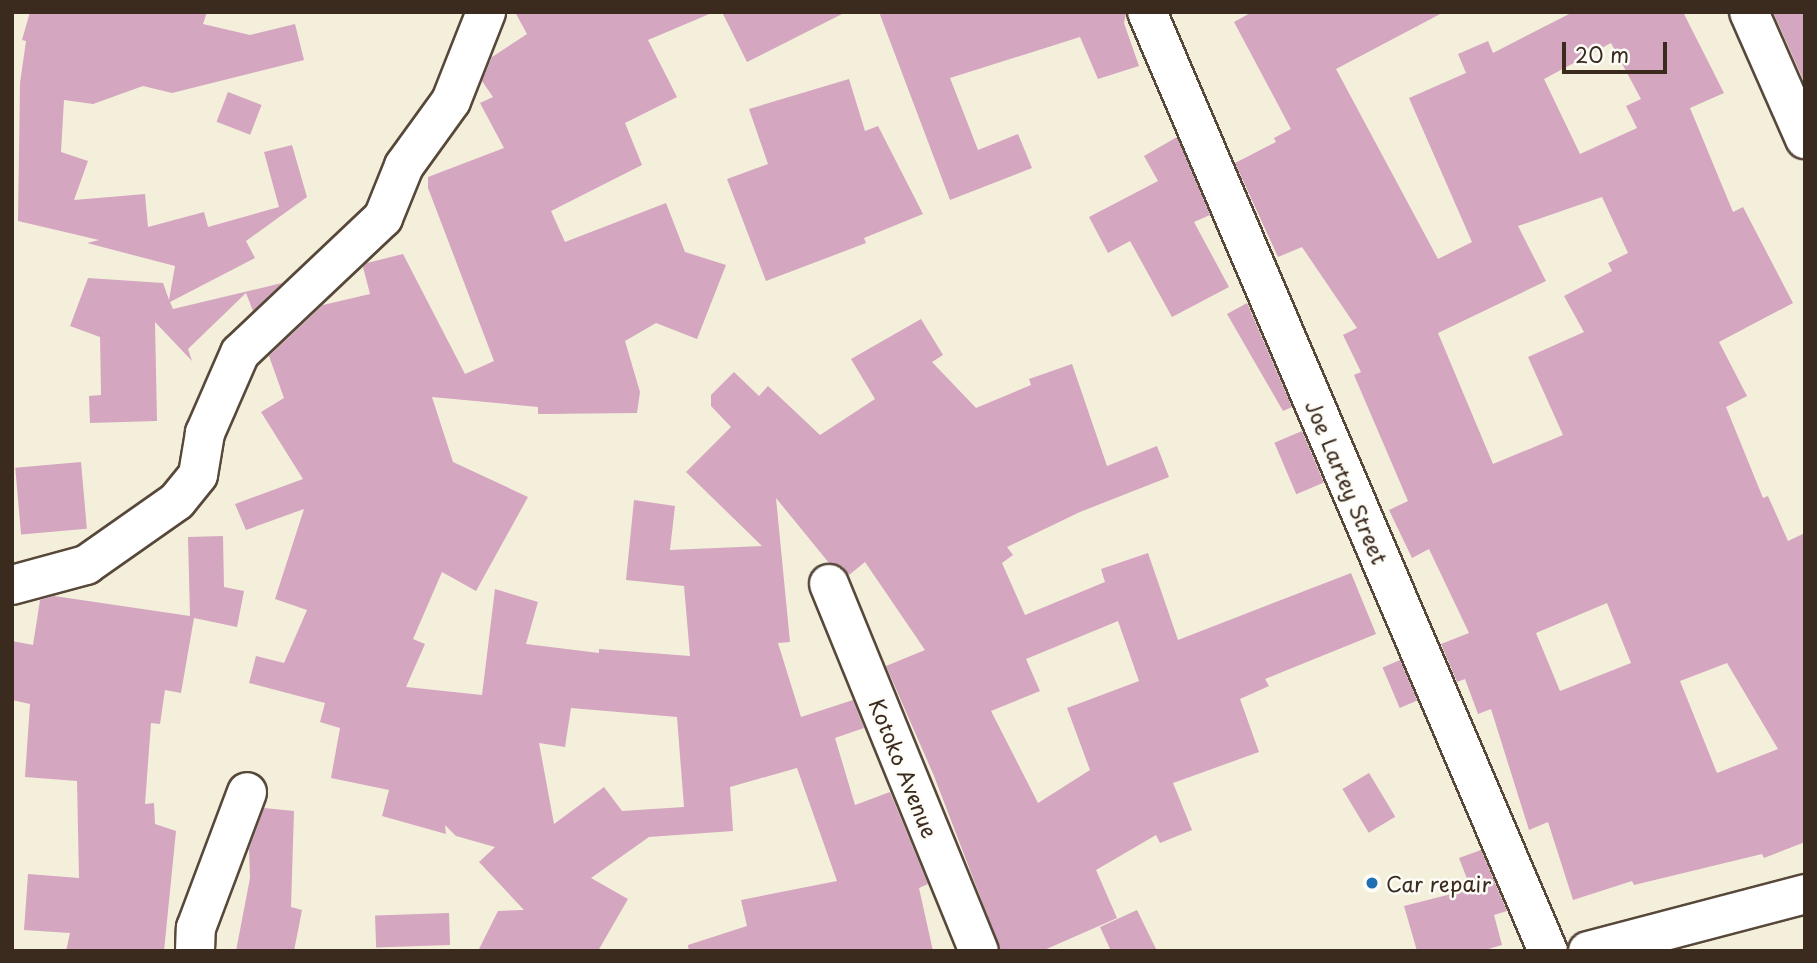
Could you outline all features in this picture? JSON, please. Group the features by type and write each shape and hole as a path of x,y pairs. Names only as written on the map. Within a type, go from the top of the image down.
{"street":[{"path":"12,585 86,565 177,501 198,475 205,433 240,353 383,218 404,166 451,101 486,12"},
{"name":"Joe Lartey Street","path":"1147,12 1548,951"},
{"path":"1749,12 1805,139"},
{"name":"Kotoko Avenue","path":"829,584 979,951"},
{"path":"195,951 196,928 247,792"},
{"path":"1588,951 1805,894"}],"building":[{"path":"30,12 207,12 203,24 250,35 295,24 304,60 172,93 143,86 93,104 64,100 61,152 88,161 74,200 145,194 148,227 204,212 208,227 279,207 264,152 292,145 307,197 246,241 255,258 170,302 173,309 282,283 253,311 246,293 188,349 192,361 155,322 157,421 90,423 89,396 101,395 100,337 70,326 88,278 163,283 169,300 175,266 87,243 99,240 18,221 20,83 26,41 22,40"},
{"path":"515,12 714,12 648,40 677,97 625,123 642,165 551,211 565,242 666,203 685,252 726,265 697,339 656,323 625,341 640,392 637,413 538,414 538,407 432,397 453,462 528,497 476,591 442,572 413,639 425,644 406,687 482,695 495,589 538,602 526,644 599,653 599,649 690,656 684,586 626,580 634,500 675,506 670,550 762,546 686,472 731,427 711,406 711,395 734,372 759,396 768,386 820,435 875,399 851,359 921,319 943,355 932,362 976,408 1031,385 1029,379 1072,364 1107,466 1157,446 1169,477 1080,512 1007,547 1013,555 1002,563 1025,615 1105,582 1101,569 1148,553 1178,640 1351,573 1376,634 1265,679 1269,686 1240,699 1259,752 1173,783 1192,830 1160,843 1156,835 1096,870 1117,918 1042,951 1001,951 934,776 886,666 925,650 865,562 849,575 842,566 829,563 776,498 790,642 778,643 801,717 853,700 864,728 835,738 855,805 890,792 928,884 919,888 933,951 689,951 688,945 747,926 741,900 837,881 797,768 730,787 733,831 649,837 591,878 628,899 598,951 478,951 498,911 524,910 479,862 495,847 456,836 445,825 446,834 382,816 389,790 331,778 340,728 320,722 325,703 249,683 256,656 284,663 307,610 275,599 304,509 246,530 235,504 303,479 261,412 284,398 269,356 323,305 370,294 363,267 367,263 403,254 465,374 494,361 428,188 428,177 504,148 480,103 493,97 482,81 492,57 527,34","holes":["1118,621 1139,681 1067,708 1090,770 1038,803 991,711 1040,691 1026,659","571,708 677,717 684,807 622,811 604,787 554,824 539,743 565,747"]},
{"path":"722,12 846,12 747,62"},
{"path":"879,12 1126,12 1124,23 1139,66 1098,79 1080,37 950,78 978,150 1018,134 1032,168 950,200"},
{"path":"1252,12 1444,12 1336,69 1438,259 1472,242 1409,98 1466,73 1458,54 1488,41 1493,53 1573,12 1683,12 1724,93 1690,108 1733,212 1743,207 1793,303 1719,342 1747,396 1726,407 1763,498 1768,496 1788,541 1805,533 1805,842 1764,858 1762,854 1634,885 1632,881 1573,900 1548,822 1529,830 1491,709 1478,714 1465,679 1457,682 1441,644 1469,633 1429,549 1412,558 1389,510 1408,501 1354,375 1361,372 1343,335 1357,328 1302,247 1278,257 1235,163 1276,142 1274,138 1291,129 1234,22","holes":["1611,43 1641,99 1626,106 1637,128 1580,154 1544,79","1602,197 1628,253 1608,263 1612,271 1564,296 1584,332 1528,357 1563,435 1493,464 1438,333 1546,281 1518,226","1607,603 1631,663 1560,691 1536,633","1727,663 1778,749 1717,773 1680,681"]},
{"path":"1773,12 1805,12 1805,84"},
{"path":"849,79 865,131 878,126 923,214 864,238 866,243 766,281 727,179 768,164 749,109"},
{"path":"228,92 262,105 250,135 217,122"},
{"path":"1177,137 1210,215 1194,222 1229,287 1172,317 1130,241 1108,253 1089,217 1158,181 1144,156"},
{"path":"1247,303 1292,407 1283,411 1227,314"},
{"path":"1302,431 1324,483 1296,494 1274,443"},
{"path":"81,462 87,529 21,534 15,468"},
{"path":"223,536 224,587 244,591 237,627 194,618 181,693 165,690 160,724 151,723 145,804 154,803 155,824 176,831 164,951 66,951 70,933 24,930 28,874 79,878 77,781 25,777 30,704 12,700 12,641 33,645 40,600 54,596 190,616 188,537"},
{"path":"1400,660 1417,701 1400,708 1383,667"},
{"path":"1369,773 1395,817 1369,833 1342,789"},
{"path":"264,808 294,811 291,907 302,910 294,951 236,951 250,878 249,849"},
{"path":"1481,850 1507,911 1494,915 1502,945 1481,951 1417,951 1404,906 1471,889 1459,858"},
{"path":"1137,910 1157,951 1111,951 1100,927"},
{"path":"449,913 450,945 376,948 375,916"}],"place":[{"name":"Car repair","path":"1372,883"}]}
